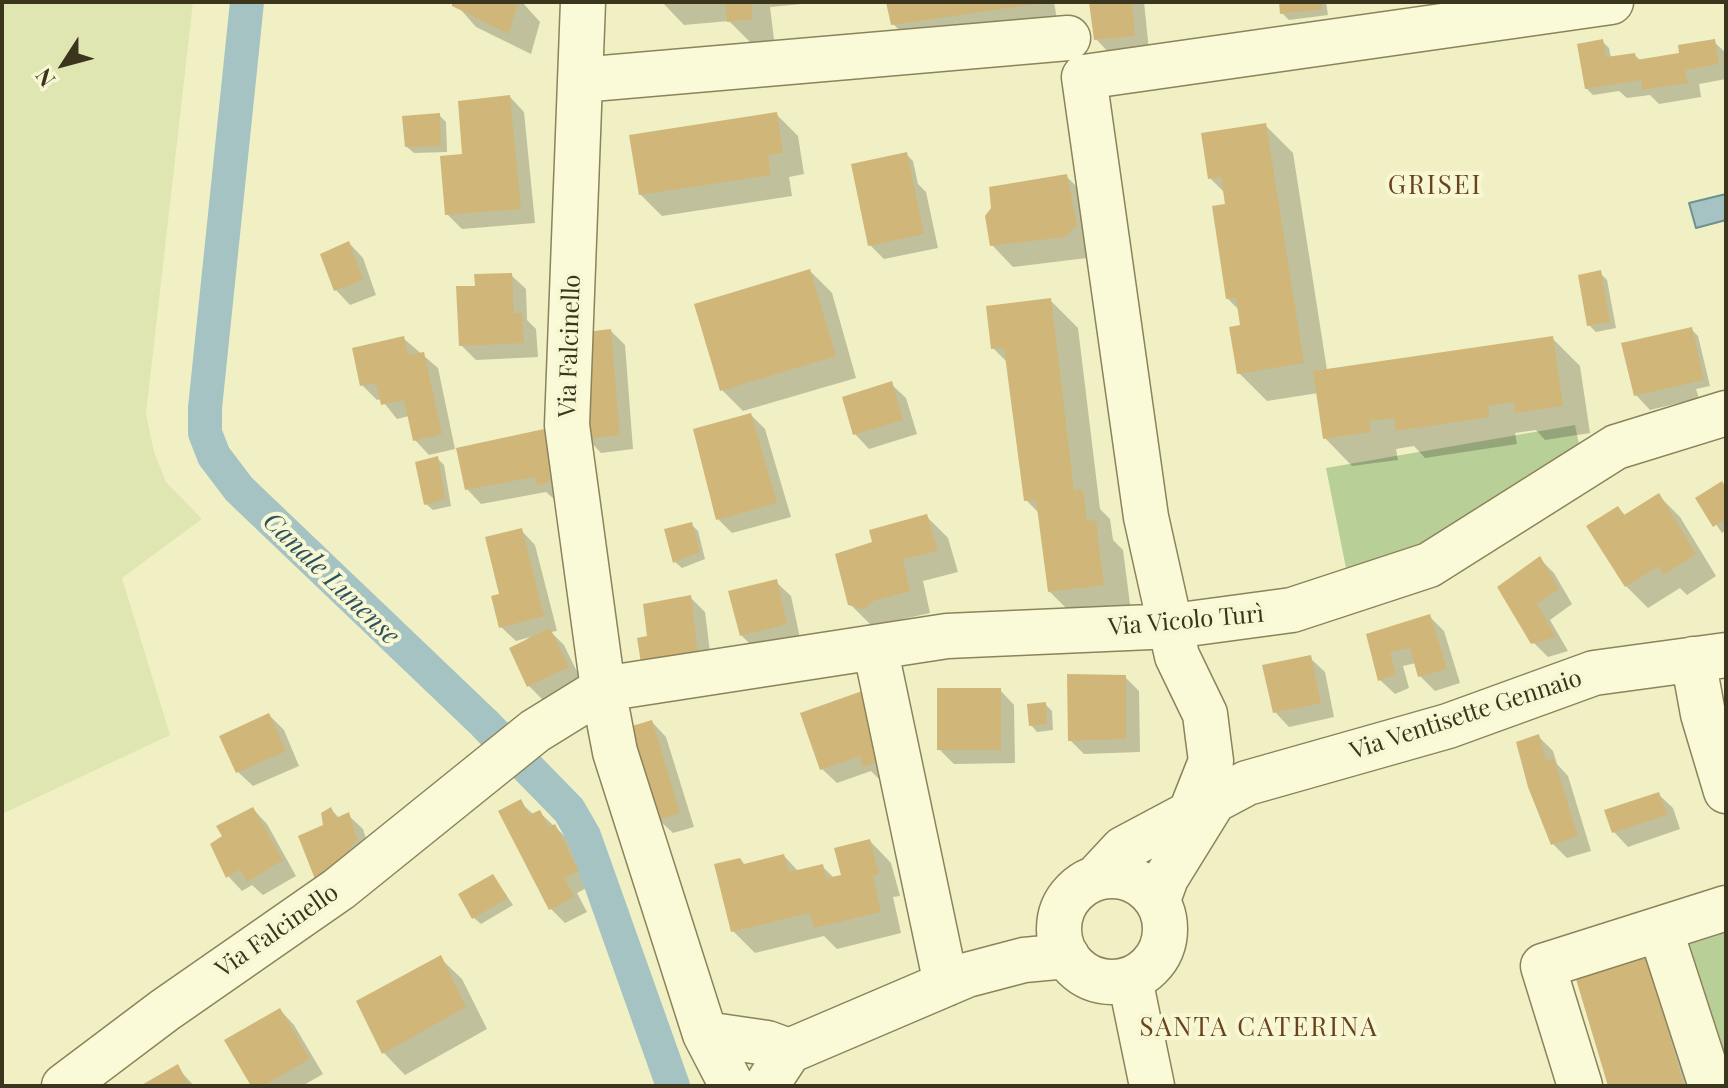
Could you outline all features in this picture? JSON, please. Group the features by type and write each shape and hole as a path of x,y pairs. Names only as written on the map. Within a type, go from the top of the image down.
{"street":[{"name":"Via Falcinello","path":"583,2 567,425 603,689 615,752 705,1034 754,1076"},
{"path":"580,80 1072,39 1611,2"},
{"path":"1072,39 1146,517 1173,626 1177,656 1205,714 1244,758 1267,777"},
{"name":"Via Vicolo Turì","path":"603,689 947,636 1173,626 1292,610 1429,565 1616,447 1726,413"},
{"path":"875,647 956,980"},
{"path":"1710,657 1703,714 1726,791"},
{"name":"Via Ventisette Gennaio","path":"956,980 1082,890 1123,849 1247,783 1448,726 1594,673 1710,657"},
{"name":"Via Falcinello","path":"64,1086 165,1010 339,889 535,731 603,689"},
{"path":"1201,808 1211,761 1205,714"},
{"name":"Via Ventisette Gennaio","path":"1158,900 1201,808"},
{"path":"1097,971 1155,960 1163,946 1165,931 1158,900 1146,887 1131,879 1082,890 1059,928 1097,971 1148,1075"},
{"path":"1580,1086 1543,966 1726,908"},
{"path":"1660,929 1711,1086"},
{"name":"Via Ventisette Gennaio","path":"754,1076 956,980 1024,960 1097,971"},
{"path":"705,1034 767,1043 754,1076"}],"green space":[{"path":"2,2 193,2 146,414 154,452 166,482 202,519 122,578 170,735 2,814"},
{"path":"1575,425 1579,444 1412,552 1346,568 1326,468"},
{"path":"1726,930 1726,1086 1680,945"}],"water":[{"path":"1726,194 1726,220 1696,228 1689,203"}],"building":[{"path":"452,2 518,2 509,34 452,6"},
{"path":"725,2 751,2 753,19 727,22"},
{"path":"886,2 1036,2 1036,4 891,25"},
{"path":"1089,2 1132,2 1135,36 1094,40"},
{"path":"1279,2 1321,2 1322,9 1280,14"},
{"path":"1603,39 1606,57 1635,53 1636,60 1679,53 1678,45 1715,39 1719,64 1685,70 1688,83 1642,90 1641,80 1585,89 1577,44"},
{"path":"510,95 521,209 445,215 440,156 462,154 458,101"},
{"path":"777,112 783,153 768,155 771,175 639,195 629,135"},
{"path":"440,113 441,146 405,147 402,116"},
{"path":"1266,123 1304,363 1237,374 1229,327 1240,325 1236,298 1226,299 1212,206 1225,204 1221,177 1208,179 1201,133"},
{"path":"907,152 924,234 868,246 851,164"},
{"path":"1067,174 1077,226 1065,237 990,246 985,216 991,208 989,187"},
{"path":"349,241 363,280 334,291 320,254"},
{"path":"810,269 836,356 720,391 694,304"},
{"path":"1601,270 1610,322 1587,326 1578,275"},
{"path":"512,273 514,313 522,313 524,343 459,346 456,286 475,286 474,274"},
{"path":"1051,298 1074,490 1083,489 1087,521 1096,520 1104,585 1048,592 1036,500 1024,501 1004,348 991,349 986,306"},
{"path":"1692,327 1704,380 1634,396 1621,343"},
{"path":"611,329 620,435 585,439 577,333"},
{"path":"404,336 408,355 424,352 442,434 413,441 404,400 381,405 376,383 360,386 352,348"},
{"path":"1553,336 1563,406 1515,413 1514,402 1488,406 1490,417 1396,431 1394,418 1369,421 1371,432 1323,439 1313,371"},
{"path":"892,381 903,420 853,435 842,397"},
{"path":"751,413 777,503 716,520 693,429"},
{"path":"558,426 561,468 549,472 550,481 537,486 535,477 465,490 456,448"},
{"path":"438,456 445,499 424,505 415,462"},
{"path":"1722,481 1726,488 1726,519 1713,527 1695,498"},
{"path":"1659,493 1696,554 1663,575 1659,566 1625,587 1586,526 1618,506 1624,515"},
{"path":"927,514 938,551 903,559 910,591 873,601 864,609 848,605 835,554 872,542 869,530"},
{"path":"692,522 700,552 673,563 664,529"},
{"path":"522,528 544,616 499,628 491,596 499,594 485,537"},
{"path":"1540,556 1559,589 1537,604 1556,637 1531,644 1497,587"},
{"path":"777,579 787,624 740,636 728,591"},
{"path":"691,595 698,654 641,663 637,638 647,636 643,604"},
{"path":"1430,614 1447,669 1418,677 1410,648 1390,652 1396,674 1378,681 1366,634"},
{"path":"550,628 569,667 527,687 509,648"},
{"path":"1311,655 1321,703 1273,713 1262,665"},
{"path":"1067,674 1126,675 1126,739 1068,741"},
{"path":"937,688 1001,688 1001,750 937,750"},
{"path":"865,690 889,758 863,767 860,756 820,770 800,713"},
{"path":"1046,702 1047,724 1029,726 1027,704"},
{"path":"269,713 286,751 236,773 219,736"},
{"path":"652,720 680,813 657,820 629,727"},
{"path":"1539,734 1546,760 1554,759 1578,836 1551,845 1528,787 1516,742"},
{"path":"1659,792 1667,815 1612,833 1604,810"},
{"path":"521,799 529,815 540,810 549,827 555,824 579,871 564,878 574,897 549,910 498,811"},
{"path":"253,807 283,860 247,882 240,869 226,878 210,844 222,836 216,826"},
{"path":"331,807 336,818 349,812 357,840 349,849 352,857 317,884 298,836 323,825 321,813"},
{"path":"870,839 879,874 873,876 881,912 814,928 810,913 731,932 714,864 740,858 744,864 784,854 789,872 823,864 826,878 841,875 834,848"},
{"path":"493,874 508,898 472,919 458,894"},
{"path":"1644,948 1684,1086 1608,1086 1573,969"},
{"path":"441,955 466,1007 382,1054 356,1001"},
{"path":"280,1008 310,1059 263,1086 251,1086 224,1040"},
{"path":"178,1064 189,1086 140,1086"}],"waterway":[{"name":"Canale Lunense","path":"247,2 205,408 205,433 214,456 239,489 484,723 569,810 584,836 673,1086"}],"district":[{"name":"GRISEI","path":"1435,186"},
{"name":"SANTA CATERINA","path":"1259,1028"}]}
